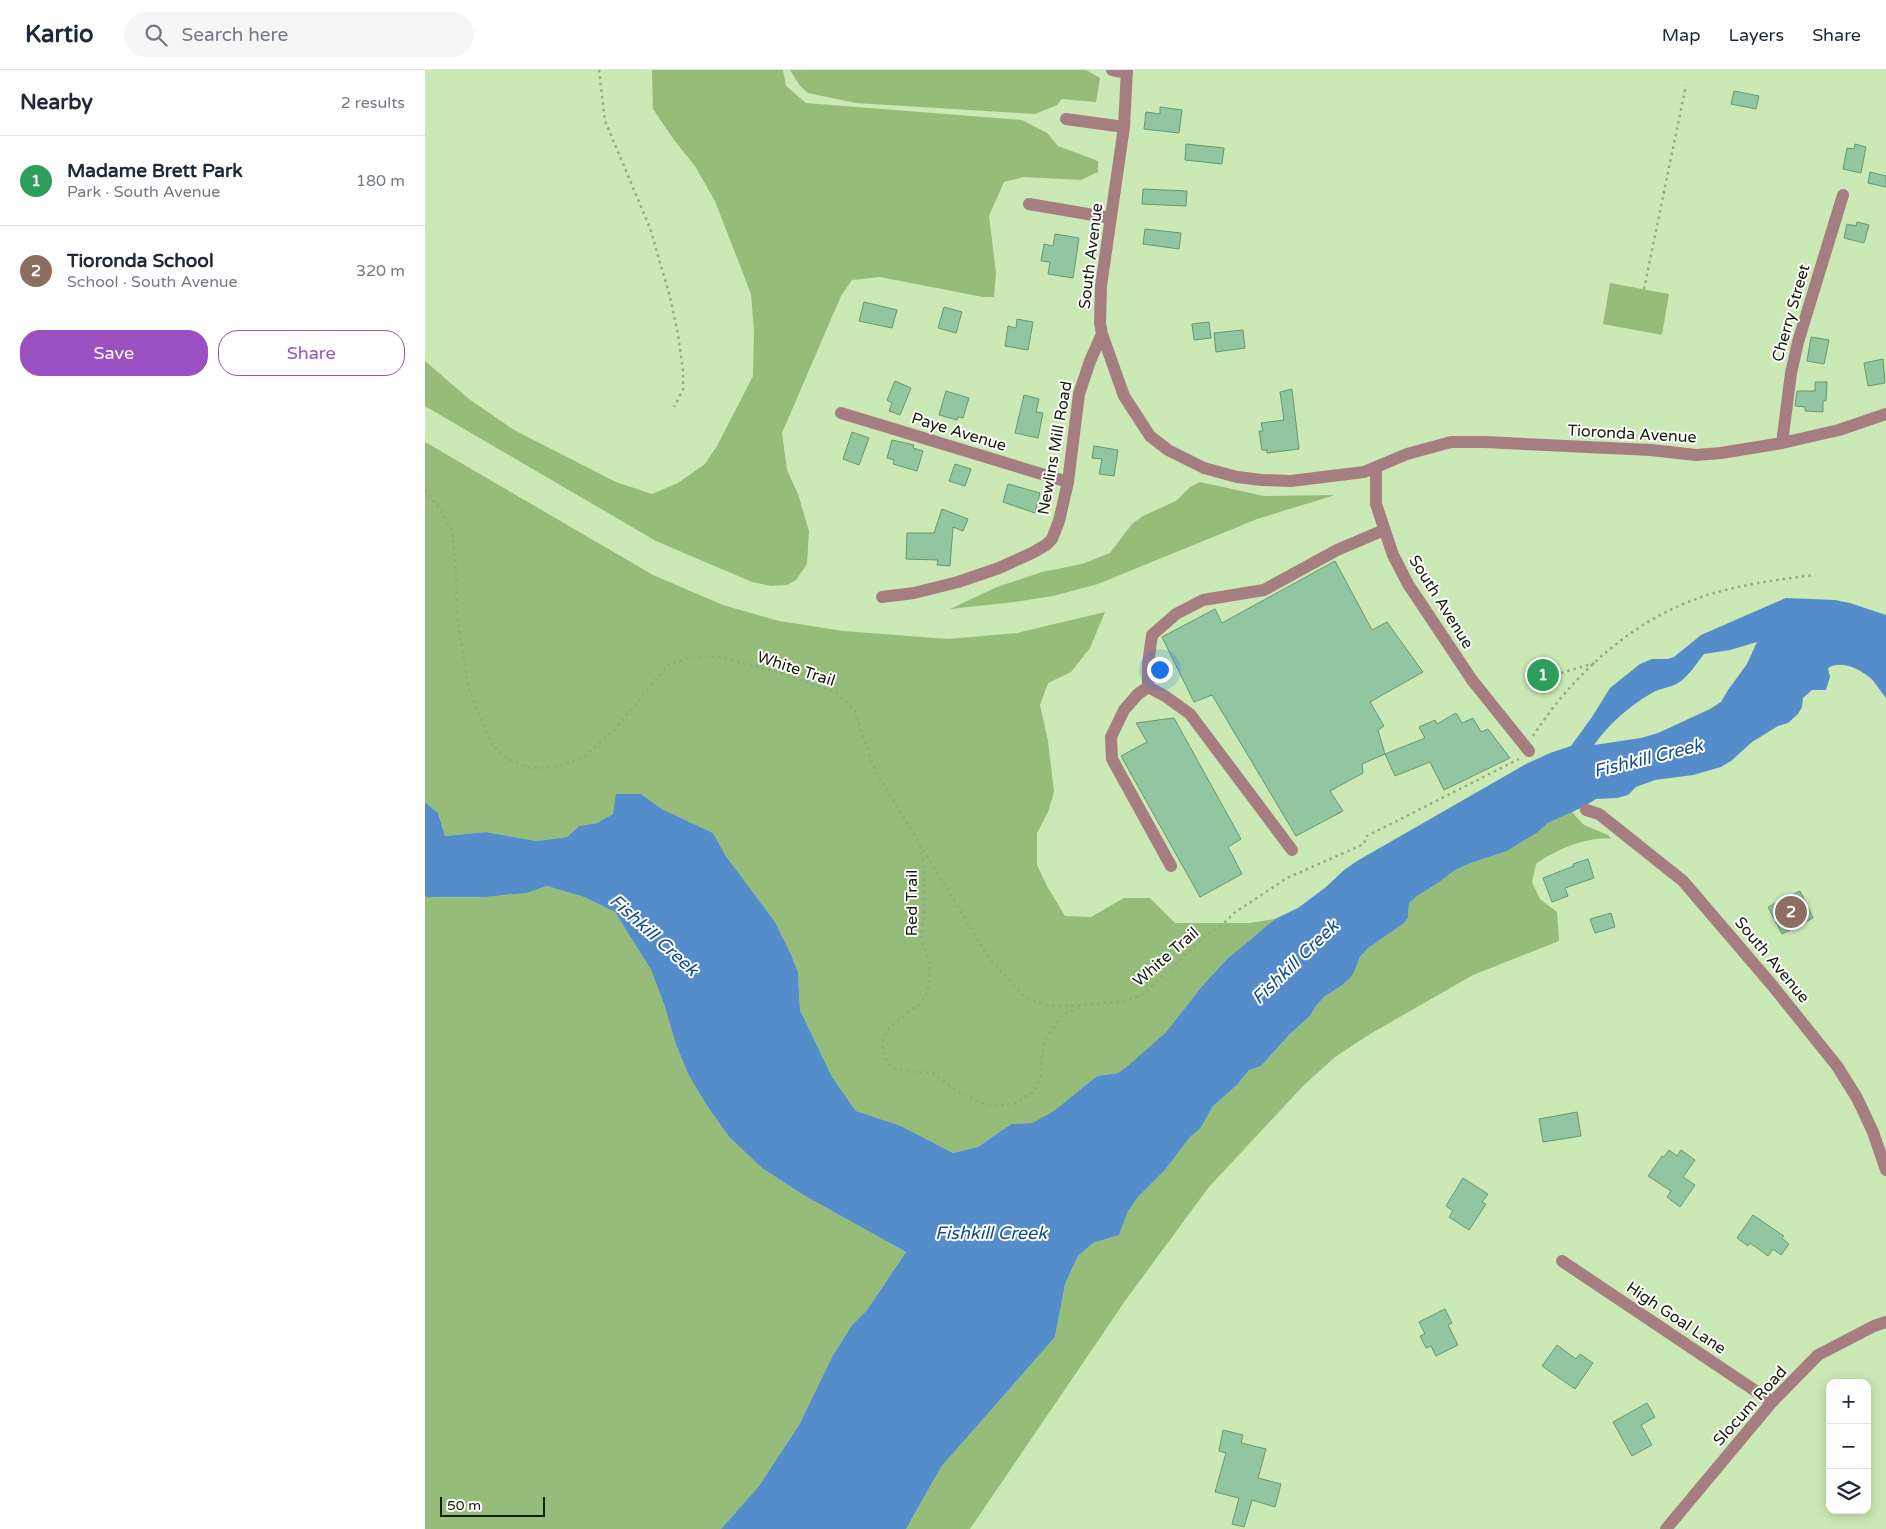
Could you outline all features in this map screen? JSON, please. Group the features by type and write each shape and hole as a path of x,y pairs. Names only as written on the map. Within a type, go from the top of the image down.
{"street":[{"path":"1111,70 1127,71"},
{"name":"South Avenue","path":"1127,71 1124,127 1101,294 1100,323 1102,334 1124,396 1150,436 1167,450 1204,468 1237,477 1291,481 1364,472 1376,467 1376,504 1393,555 1407,584 1472,680 1526,752"},
{"path":"1066,119 1124,127"},
{"name":"Cherry Street","path":"1782,443 1791,373 1798,342 1843,195"},
{"path":"1029,204 1111,218"},
{"name":"Newlins Mill Road","path":"882,596 914,593 958,582 999,568 1046,545 1052,540 1059,521 1068,482 1079,394 1090,361 1102,334"},
{"name":"Paye Avenue","path":"841,413 1068,482"},
{"name":"Tioronda Avenue","path":"1376,467 1407,454 1451,442 1651,450 1696,455 1721,453 1782,443 1839,430 1886,414"},
{"path":"1148,687 1148,664 1152,635 1176,614 1203,600 1264,590 1337,550 1384,530"},
{"path":"1148,687 1165,696 1189,714 1292,850"},
{"path":"1148,687 1124,710 1111,737 1112,759 1171,866"},
{"name":"South Avenue","path":"1586,810 1599,814 1683,881 1772,984 1837,1066 1857,1098 1873,1132 1886,1170"},
{"name":"High Goal Lane","path":"1562,1261 1772,1402"},
{"name":"Slocum Road","path":"1666,1529 1772,1402 1818,1355 1880,1324"}],"path":[{"path":"599,70 605,121 650,228 670,297 683,371 683,390 674,407"},
{"path":"1644,289 1685,85"},
{"name":"White Trail","path":"425,490 439,508 452,531 456,571 457,614 468,687 492,745 510,760 530,768 557,767 585,756 614,730 669,664 695,656 719,657 781,673 837,693 854,710 875,770 989,958 1025,997 1047,1005 1084,1005 1127,1001 1145,993 1205,936 1221,926 1234,913 1287,878 1364,844 1367,836 1526,752"},
{"path":"1526,752 1549,711 1573,684 1622,638 1661,615 1695,599 1727,589 1815,574"},
{"path":"1561,673 1597,663"},
{"name":"Red Trail","path":"919,842 923,861 925,903 921,939 930,962 929,982 927,993 920,1004 890,1026 884,1038 882,1049 888,1063 894,1068 906,1071 933,1073 959,1093 982,1103 997,1106 1016,1103 1034,1092 1041,1075 1041,1059 1046,1040 1055,1025 1062,1015 1084,1005"}],"green space":[{"path":"652,70 783,70 786,86 806,103 1022,120 1047,133 1058,146 1098,161 1098,172 1081,180 1024,177 1004,182 989,216 996,273 994,297 983,297 880,277 852,280 841,296 782,433 787,470 798,494 809,531 807,564 796,580 787,585 771,586 752,582 656,541 425,406 425,361 469,399 514,430 616,482 652,494 678,483 705,464 717,446 753,376 754,331 751,294 715,201 695,166 653,109"},
{"path":"790,70 1086,70 1100,78 1096,102 1062,99 1057,105 1035,114 856,103 808,93 800,86"},
{"path":"1610,283 1669,294 1662,335 1603,324"},
{"path":"425,442 653,575 723,605 779,621 843,631 948,639 1017,633 1105,612 1090,648 1071,672 1048,683 1040,705 1048,741 1054,792 1048,812 1037,833 1037,865 1047,886 1065,916 1091,917 1124,898 1150,898 1175,923 1249,923 1275,919 1227,959 1203,985 1166,1032 1130,1065 1118,1073 1097,1076 1055,1110 1032,1123 1011,1124 978,1147 953,1153 901,1126 856,1111 832,1077 800,1010 798,972 775,922 726,856 713,833 662,809 641,794 617,794 613,814 597,823 579,826 567,837 537,841 486,832 445,836 438,813 425,802"},
{"path":"1200,482 1264,496 1335,495 1257,519 1098,584 1053,596 950,609 997,587 1042,572 1082,564 1110,553 1132,524 1143,516 1176,501 1190,487"},
{"path":"1572,812 1584,825 1608,835 1611,839 1592,840 1572,845 1536,864 1532,882 1540,899 1557,912 1559,941 1473,975 1370,1034 1335,1057 1304,1085 1208,1188 1125,1301 970,1529 906,1529 941,1467 1055,1337 1065,1284 1078,1256 1093,1243 1119,1235 1128,1211 1138,1197 1164,1171 1191,1136 1200,1129 1213,1106 1237,1085 1249,1070 1261,1066 1290,1034 1310,1016 1325,996 1341,986 1355,970 1360,957 1368,948 1403,924 1408,918 1409,903 1417,896 1454,871 1468,864 1507,851 1537,833 1548,823"},
{"path":"547,886 584,897 615,912 651,970 664,1004 675,1042 688,1074 707,1106 730,1138 762,1168 805,1196 906,1252 867,1310 852,1325 832,1357 799,1425 759,1486 721,1529 425,1529 425,897 502,896"}],"water":[{"name":"Fishkill Creek","path":"1786,598 1835,600 1886,615 1886,698 1864,673 1843,665 1828,668 1830,677 1826,690 1812,690 1803,698 1802,707 1798,714 1788,723 1778,726 1752,742 1731,761 1721,767 1693,775 1655,780 1636,787 1628,795 1617,798 1596,799 1548,823 1537,833 1507,851 1468,864 1454,871 1417,896 1409,903 1408,918 1403,924 1368,948 1360,957 1350,978 1325,996 1310,1016 1290,1034 1261,1066 1249,1070 1237,1085 1213,1106 1200,1129 1191,1136 1164,1171 1138,1197 1128,1211 1119,1235 1093,1243 1078,1256 1065,1284 1055,1337 941,1467 906,1529 721,1529 759,1486 799,1425 832,1357 852,1325 867,1310 906,1252 805,1196 762,1168 730,1138 707,1106 688,1074 675,1042 664,1004 651,970 615,912 584,897 547,886 526,893 486,897 425,897 425,802 438,813 445,836 486,832 537,841 567,837 579,826 597,823 613,814 616,794 641,794 662,809 713,833 726,856 775,922 798,972 800,1010 832,1077 856,1111 901,1126 953,1153 978,1147 1011,1124 1032,1123 1055,1110 1097,1076 1118,1073 1166,1032 1203,985 1227,959 1275,919 1298,908 1357,861 1526,764 1571,746 1610,688 1640,664 1652,659 1674,657 1701,635","holes":["1757,642 1747,664 1721,702 1710,709 1658,733 1641,738 1594,745 1613,723 1635,704 1655,691 1675,685 1682,680 1704,654 1730,650"]}],"building":[{"path":"1734,91 1759,96 1756,109 1731,104"},
{"path":"1160,107 1182,110 1179,133 1144,129 1146,112 1160,114"},
{"path":"1186,144 1224,148 1222,164 1185,160"},
{"path":"1855,144 1866,147 1861,173 1843,169 1847,148 1854,149"},
{"path":"1870,172 1886,176 1886,187 1868,183"},
{"path":"1143,189 1187,191 1186,206 1142,204"},
{"path":"1857,222 1869,225 1864,243 1844,238 1847,224 1856,226"},
{"path":"1145,229 1181,233 1179,249 1143,244"},
{"path":"1055,234 1079,238 1073,278 1048,274 1050,262 1041,261 1044,244 1053,246"},
{"path":"864,302 897,310 892,328 859,321"},
{"path":"944,307 962,312 956,333 938,328"},
{"path":"1017,319 1033,322 1028,350 1005,346 1008,326 1016,328"},
{"path":"1209,322 1211,338 1194,340 1192,324"},
{"path":"1243,330 1245,348 1216,352 1214,333"},
{"path":"1811,337 1829,340 1824,364 1807,361"},
{"path":"1883,359 1885,383 1868,386 1864,363"},
{"path":"895,381 911,388 900,415 889,411 892,403 887,400"},
{"path":"1815,382 1827,382 1826,401 1823,401 1823,412 1805,411 1805,407 1795,406 1797,391 1815,391"},
{"path":"1292,389 1299,449 1267,453 1267,450 1262,450 1259,431 1263,431 1261,423 1284,420 1280,392"},
{"path":"946,391 969,398 963,418 958,417 957,420 939,415"},
{"path":"1024,395 1039,399 1036,412 1043,413 1038,438 1015,433"},
{"path":"852,432 869,438 859,465 843,459"},
{"path":"892,440 914,445 913,448 923,451 917,471 893,464 894,460 887,458"},
{"path":"1094,446 1118,450 1114,476 1099,474 1102,459 1092,458"},
{"path":"955,464 971,469 965,486 949,481"},
{"path":"1008,484 1040,493 1035,513 1003,502"},
{"path":"942,509 968,519 963,531 953,527 950,566 937,565 938,560 906,559 907,533 934,533"},
{"path":"1335,561 1372,630 1387,622 1423,672 1370,702 1384,726 1378,730 1385,754 1362,764 1363,773 1330,791 1343,811 1296,836 1212,695 1194,702 1162,637 1215,609 1222,623"},
{"path":"1456,713 1462,723 1473,718 1481,732 1488,729 1510,758 1444,790 1430,762 1395,776 1385,754 1425,738 1419,727 1435,720 1437,724"},
{"path":"1174,718 1241,839 1228,847 1242,874 1200,897 1121,756 1147,742 1136,723"},
{"path":"1588,859 1594,878 1565,888 1568,896 1552,902 1543,878"},
{"path":"1800,891 1813,918 1782,934 1768,907"},
{"path":"1611,913 1615,927 1595,933 1590,919"},
{"path":"1577,1112 1581,1136 1543,1142 1539,1119"},
{"path":"1669,1150 1677,1156 1681,1150 1695,1160 1683,1177 1695,1185 1680,1207 1667,1197 1671,1191 1648,1176 1662,1156 1664,1157"},
{"path":"1463,1178 1488,1194 1482,1202 1486,1204 1469,1230 1449,1217 1453,1211 1446,1206"},
{"path":"1753,1215 1784,1236 1782,1238 1789,1244 1781,1255 1773,1249 1768,1256 1750,1243 1748,1246 1737,1238"},
{"path":"1445,1309 1452,1323 1448,1325 1458,1345 1436,1356 1431,1346 1426,1348 1420,1336 1425,1334 1419,1322"},
{"path":"1557,1345 1576,1359 1580,1354 1593,1363 1575,1389 1542,1366"},
{"path":"1647,1403 1655,1417 1641,1425 1652,1445 1632,1456 1613,1422"},
{"path":"1223,1430 1243,1435 1241,1443 1266,1449 1258,1478 1281,1484 1275,1507 1252,1500 1244,1527 1232,1524 1239,1498 1215,1492 1226,1453 1219,1451"}],"place":[{"name":"Madame Brett Park","path":"1543,675"},
{"name":"Tioronda School","path":"1791,912"}]}
